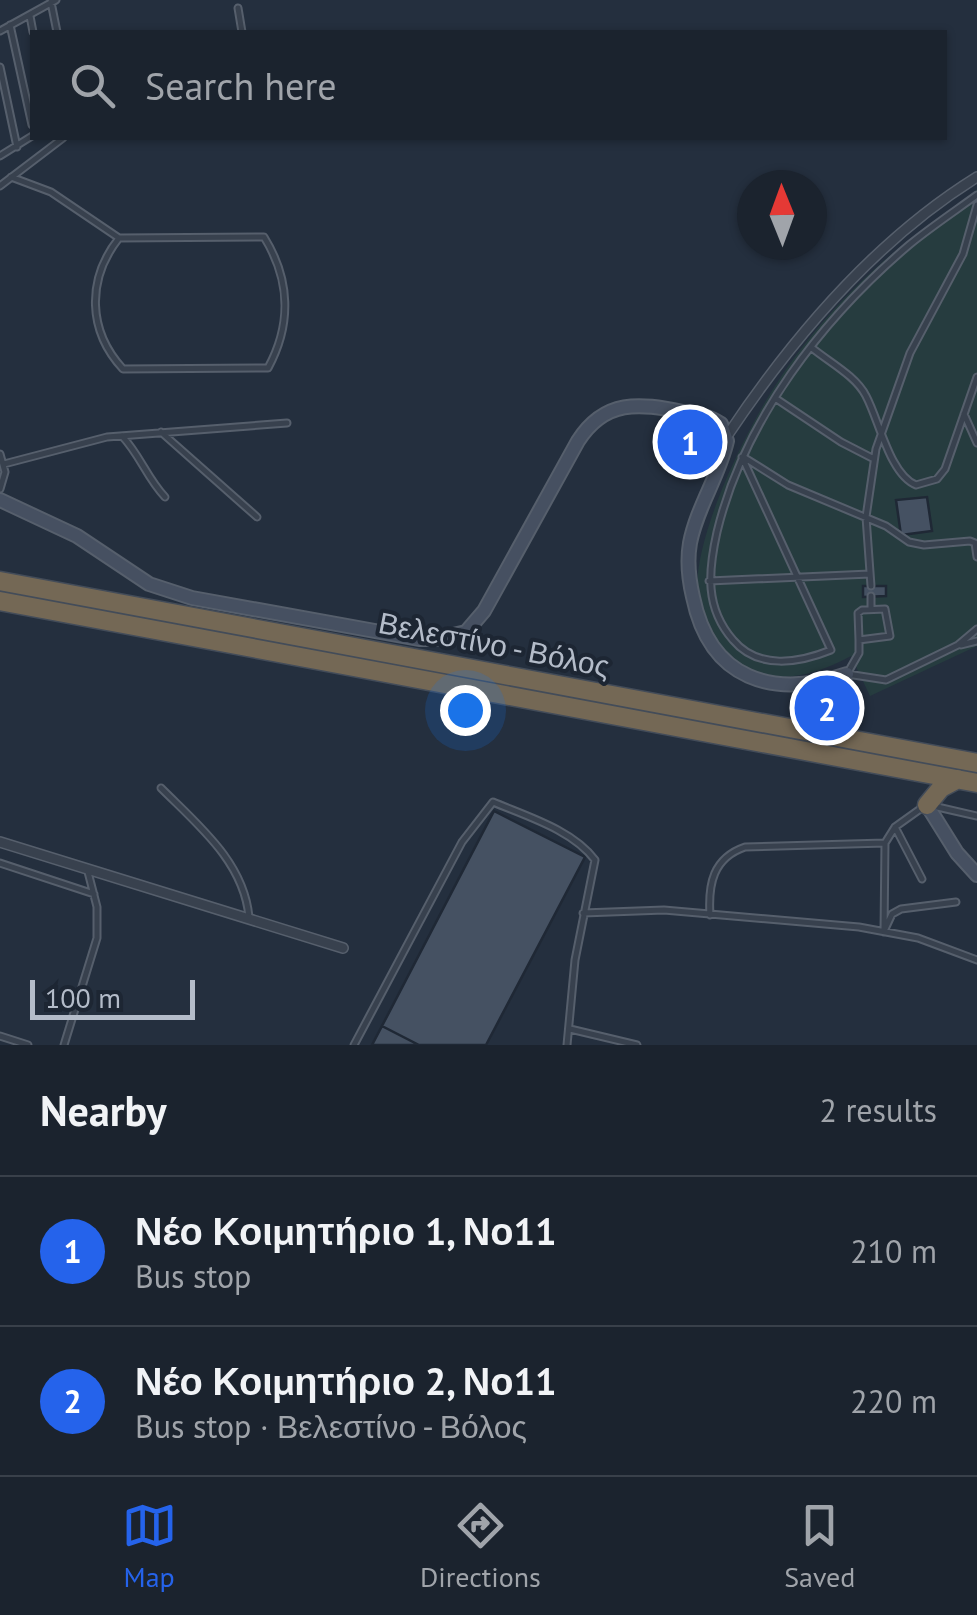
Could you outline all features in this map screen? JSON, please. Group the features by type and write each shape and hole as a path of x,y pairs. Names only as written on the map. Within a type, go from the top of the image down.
{"highway":[{"name":"Βελεστίνο - Βόλος","path":"0,580 977,763"},
{"name":"Βελεστίνο - Βόλος","path":"0,600 977,783"},
{"path":"915,770 928,805"},
{"path":"928,805 941,788 958,779"}],"street":[{"path":"727,436 774,368 820,312 930,209 977,177"},
{"path":"0,500 77,536 128,573 173,592 382,634 436,640 466,632 484,611 578,441 597,417 628,406 659,407 709,417 721,424 727,445 689,550 690,585 702,629 722,659 740,674 757,680 812,683 847,674"},
{"path":"928,805 957,853 977,876"},
{"path":"0,842 343,948"}],"lane":[{"path":"0,31 54,1 57,30"},
{"path":"238,8 242,30"},
{"path":"29,14 33,30"},
{"path":"10,25 30,115"},
{"path":"0,68 17,147"},
{"path":"0,156 30,137"},
{"path":"0,186 59,140"},
{"path":"11,176 51,192 118,238 264,236 282,275 286,303 283,330 268,368 123,370 103,340 94,306 100,270 118,238"},
{"path":"742,456 831,650 804,661 750,656 740,649 716,614 709,580 720,519 742,456 775,398 842,311 894,259 977,195"},
{"path":"870,586 866,517 881,435 910,353 963,254 977,205"},
{"path":"812,348 860,387 907,481 922,485 937,479 945,469 977,377"},
{"path":"775,398 875,460"},
{"path":"963,413 977,444"},
{"path":"4,464 92,439 287,423"},
{"path":"161,432 257,517"},
{"path":"122,436 132,446 150,481 166,497"},
{"path":"0,454 4,464 0,489"},
{"path":"742,456 788,484 866,517 909,542 924,546 975,543 977,557"},
{"path":"709,580 870,574"},
{"path":"871,596 871,608"},
{"path":"860,640 888,638 891,634 886,610 871,608 858,613 859,653 847,674 886,680 958,645 977,641"},
{"path":"958,645 977,629"},
{"path":"160,788 202,829 234,869 247,894 250,920"},
{"path":"354,1045 462,842 493,802 556,830 596,860 575,960 567,1045"},
{"path":"884,932 884,843 895,827 928,805 977,816"},
{"path":"895,827 922,879"},
{"path":"710,915 709,892 728,853 745,848 884,843"},
{"path":"0,863 94,894"},
{"path":"64,1045 96,938 94,894 87,869"},
{"path":"884,932 892,914 901,909 956,902"},
{"path":"583,914 664,910 884,932 918,938 977,960"},
{"path":"570,1029 637,1045"},
{"path":"0,1036 28,1045"}],"green space":[{"path":"977,189 977,646 870,696 851,656 826,668 789,677 750,672 727,656 710,632 697,592 707,531 734,462 777,383 830,314 893,253"}],"building":[{"path":"927,497 932,531 901,535 896,500"},
{"path":"863,586 886,586 886,596 863,597"},
{"path":"494,811 585,857 486,1045 419,1045 382,1026"},
{"path":"382,1026 419,1045 372,1045"}],"place":[{"name":"Νέο Κοιμητήριο 1, Νο11","path":"690,442"},
{"name":"Νέο Κοιμητήριο 2, Νο11","path":"827,708"}]}
